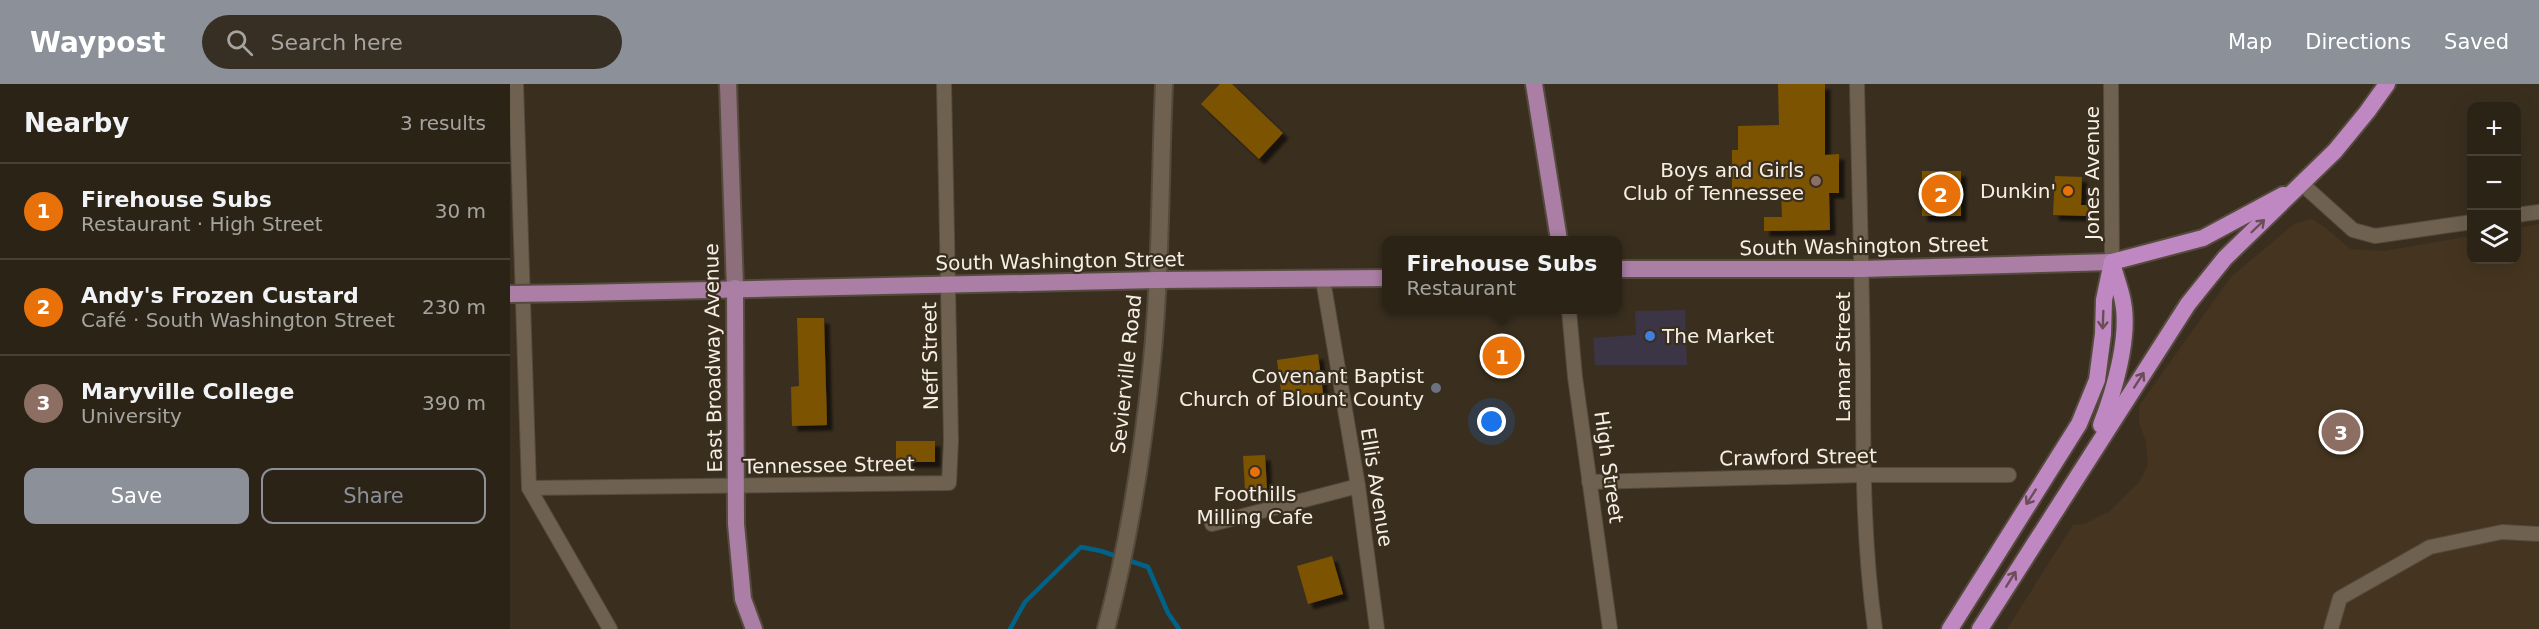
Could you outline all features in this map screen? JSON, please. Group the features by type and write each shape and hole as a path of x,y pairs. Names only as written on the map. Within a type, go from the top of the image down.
{"highway":[{"path":"1980,629 2188,304 2225,258 2302,184 2355,128 2387,84"},
{"path":"2112,262 2203,238 2302,184"},
{"path":"2087,460 2109,405 2122,355 2124,304 2112,262"},
{"path":"1950,629 2079,424 2097,380 2103,334 2104,300 2112,262"}],"main road":[{"name":"East Broadway Avenue","path":"728,84 735,288 735,485 743,599 754,629"},
{"path":"1534,84 1558,236"},
{"name":"South Washington Street","path":"1622,269 1862,269 2112,262"},
{"name":"South Washington Street","path":"510,294 1156,280 1382,278"}],"street":[{"path":"516,84 529,488 610,629"},
{"name":"Neff Street","path":"944,84 951,440 949,483"},
{"name":"Sevierville Road","path":"1106,629 1132,513 1152,360 1164,84"},
{"name":"Lamar Street","path":"1857,84 1862,269 1863,475 1870,599 1875,629"},
{"name":"Jones Avenue","path":"2111,84 2112,262"},
{"path":"2302,184 2353,230 2375,236 2467,223"},
{"path":"2521,214 2539,212"},
{"name":"Ellis Avenue","path":"1323,280 1358,486 1377,629"},
{"name":"High Street","path":"1570,314 1589,482 1610,629"},
{"name":"Crawford Street","path":"1589,482 1863,475 2009,475"},
{"name":"Tennessee Street","path":"529,488 949,483"},
{"path":"1212,524 1358,486"},
{"path":"2331,629 2340,598 2430,548 2502,532 2539,534"}],"shaded area":[{"path":"2312,219 2350,249 2384,251 2467,237 2467,264 2521,264 2521,227 2539,224 2539,629 2007,629 2073,525 2084,524 2110,511 2140,481 2148,465 2146,441 2139,423 2139,406 2231,277 2294,224"},
{"name":"The Market","path":"1685,310 1687,365 1595,365 1593,338 1636,335 1635,311"}],"building":[{"path":"1220,84 1232,84 1283,133 1259,159 1201,104"},
{"path":"1778,84 1825,84 1825,155 1839,154 1839,193 1829,193 1830,230 1764,231 1764,217 1782,217 1781,188 1732,189 1732,150 1738,150 1738,126 1779,125"},
{"path":"1922,171 1961,171 1961,216 1922,216"},
{"name":"Dunkin'","path":"2055,176 2082,177 2081,205 2089,205 2088,216 2053,215"},
{"path":"797,318 824,318 827,425 792,426 791,387 799,386"},
{"path":"1318,354 1323,393 1282,399 1277,360"},
{"path":"896,441 935,441 935,462 896,462"},
{"name":"Foothills Milling Cafe","path":"1265,455 1267,489 1245,490 1243,456"},
{"path":"1332,556 1343,594 1308,604 1297,566"}],"waterway":[{"path":"1010,629 1025,602 1081,547 1101,551 1148,567 1168,613 1179,629"}],"place":[{"name":"Boys and Girls Club of Tennessee","path":"1816,181"},
{"name":"Dunkin'","path":"2068,191"},
{"name":"Andy's Frozen Custard","path":"1941,194"},
{"name":"The Market","path":"1650,336"},
{"name":"Firehouse Subs","path":"1502,356"},
{"name":"Covenant Baptist Church of Blount County","path":"1436,388"},
{"name":"Maryville College","path":"2341,432"},
{"name":"Foothills Milling Cafe","path":"1255,472"}]}
